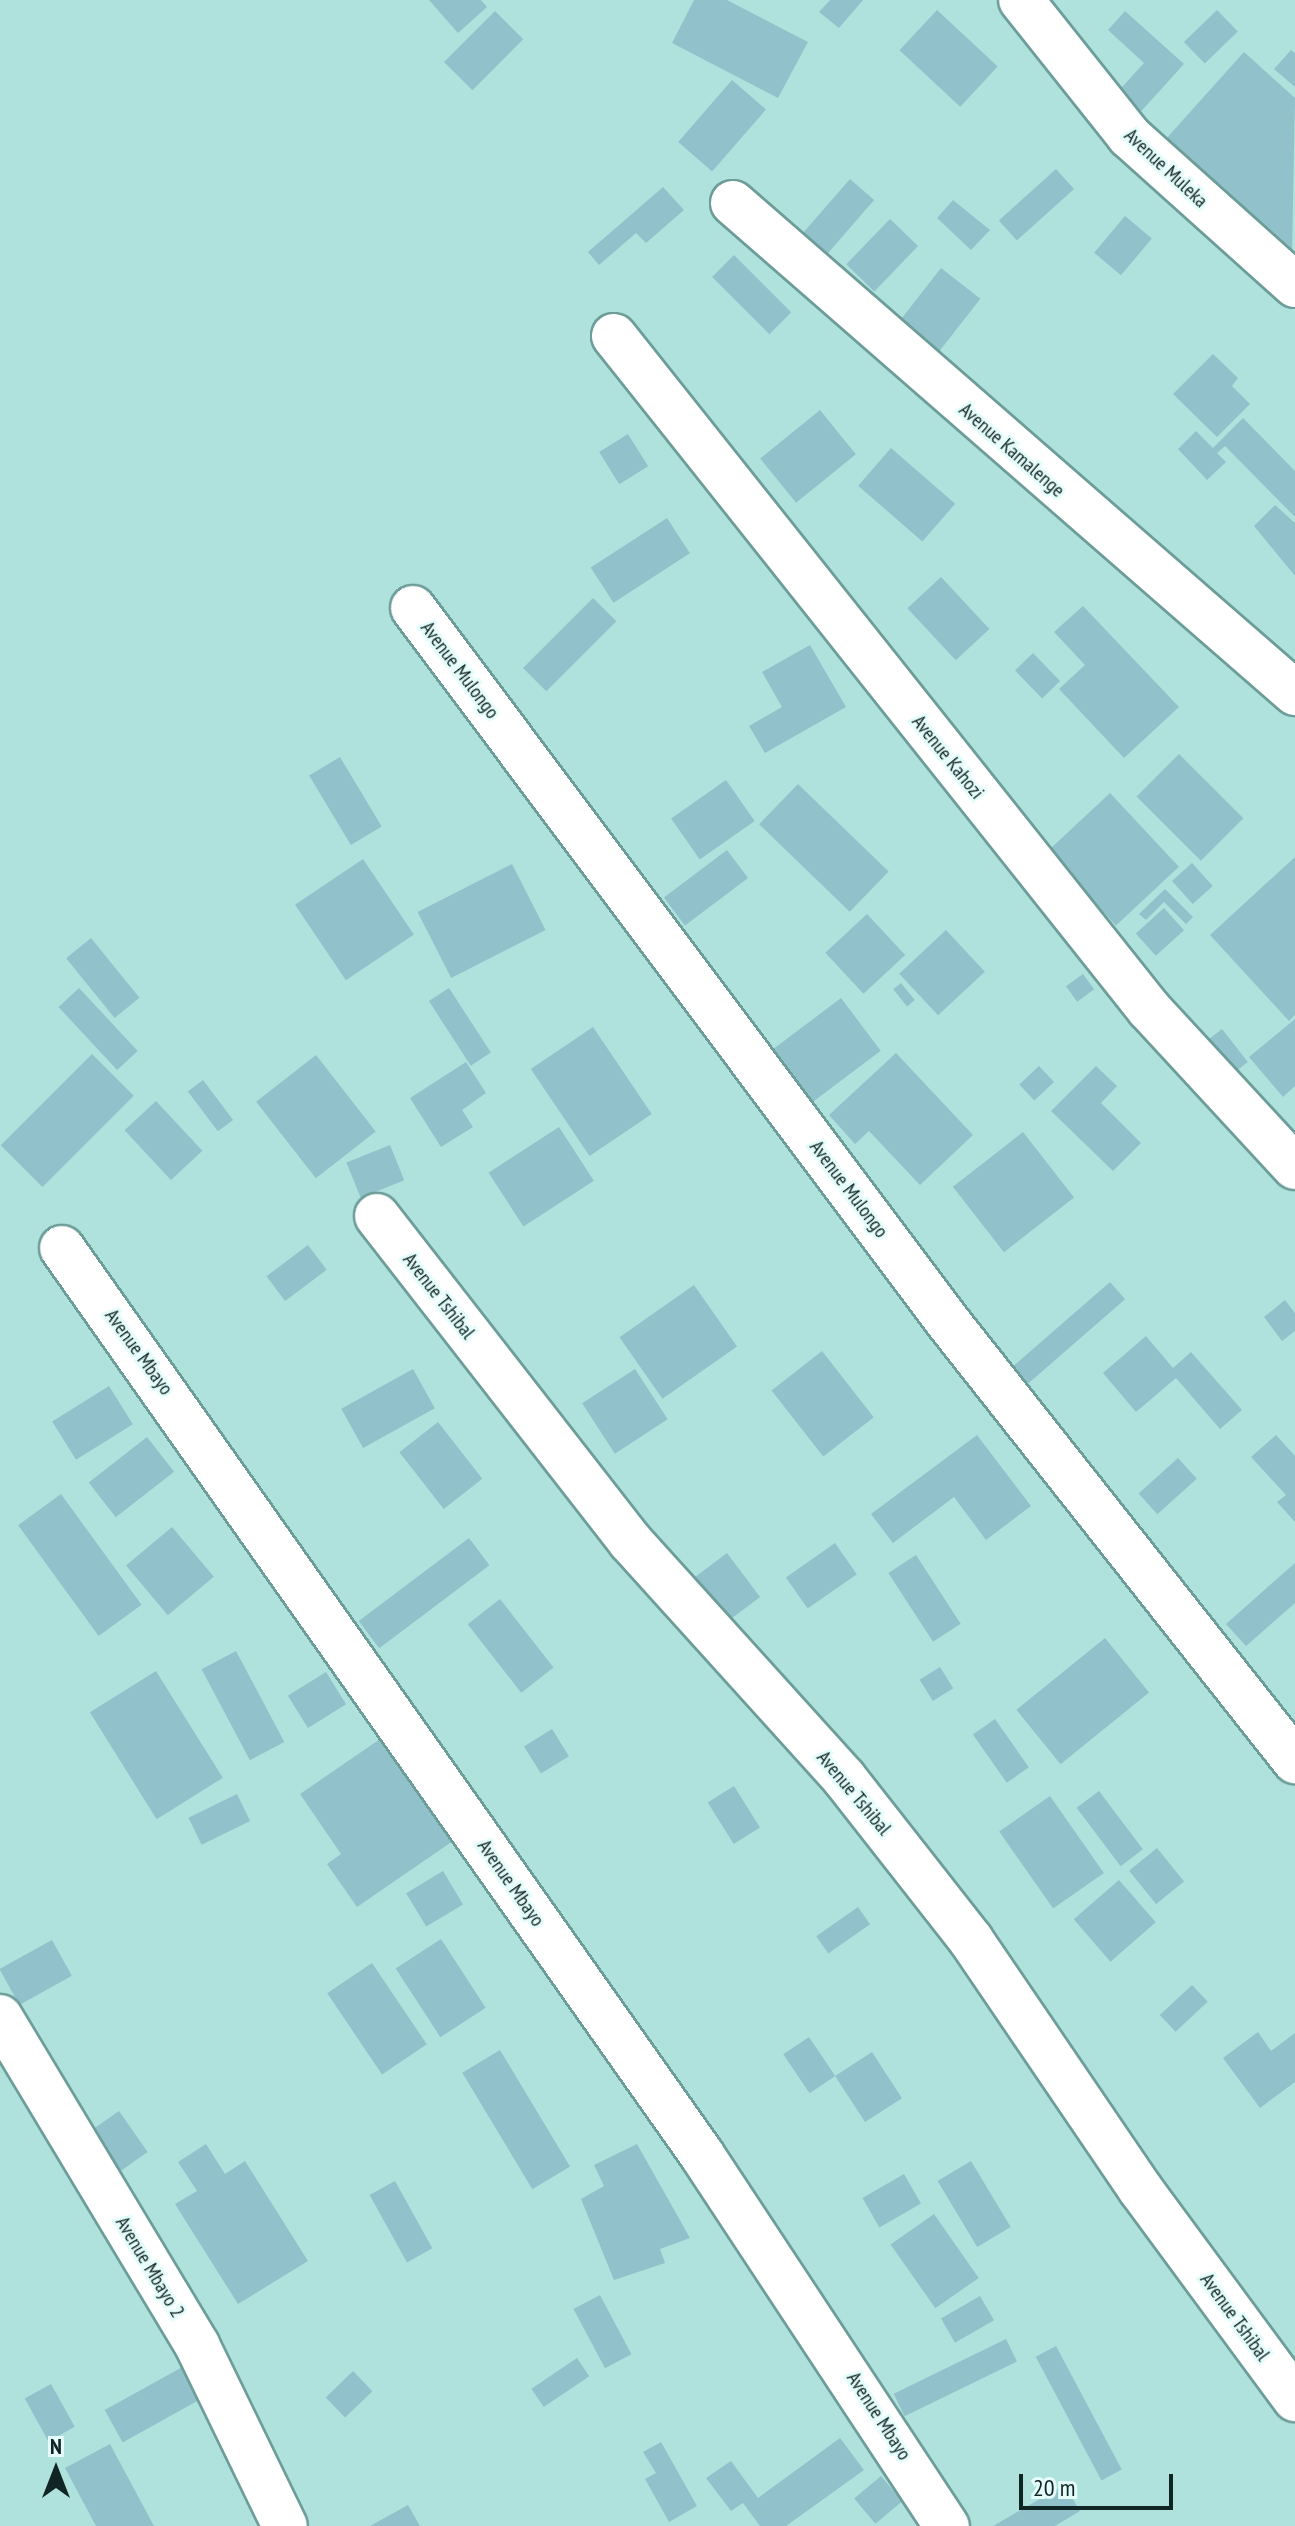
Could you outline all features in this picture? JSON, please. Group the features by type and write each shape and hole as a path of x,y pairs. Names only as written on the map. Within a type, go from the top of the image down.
{"street":[{"name":"Avenue Muleka","path":"1021,0 1129,136 1295,285"},
{"name":"Avenue Kamalenge","path":"733,203 1295,693"},
{"name":"Avenue Kahozi","path":"614,336 1149,1009 1295,1167"},
{"name":"Avenue Mulongo","path":"413,608 948,1322 1295,1761"},
{"name":"Avenue Tshibal","path":"377,1216 630,1541 844,1778 971,1940 1141,2190 1295,2399"},
{"name":"Avenue Mbayo","path":"62,1248 702,2155 947,2526"},
{"name":"Avenue Mbayo 2","path":"0,2017 197,2345 285,2526"}],"building":[{"path":"429,0 481,0 487,7 458,33"},
{"path":"694,0 727,0 808,42 778,98 672,43"},
{"path":"830,0 863,0 839,28 819,12"},
{"path":"937,10 998,67 960,107 899,50"},
{"path":"1217,10 1238,32 1205,64 1184,42"},
{"path":"495,11 523,39 472,90 444,62"},
{"path":"1125,11 1184,64 1135,118 1112,98 1144,63 1108,30"},
{"path":"1291,50 1295,53 1295,87 1274,69"},
{"path":"1244,52 1295,98 1292,254 1165,140"},
{"path":"732,80 766,110 712,171 678,142"},
{"path":"1056,169 1074,189 1017,241 999,221"},
{"path":"850,179 874,200 823,259 799,238"},
{"path":"663,187 684,210 646,243 636,233 599,265 588,252"},
{"path":"953,200 990,230 971,250 937,218"},
{"path":"1125,216 1152,238 1121,275 1094,253"},
{"path":"890,219 918,246 874,291 846,264"},
{"path":"734,255 791,312 769,334 712,277"},
{"path":"941,268 980,299 931,363 891,332"},
{"path":"1213,354 1238,378 1232,386 1250,404 1217,437 1173,394"},
{"path":"820,410 856,454 796,503 760,458"},
{"path":"1243,418 1295,471 1295,517 1225,446 1217,453 1226,462 1207,480 1178,449 1196,431 1213,448"},
{"path":"628,434 648,466 619,484 599,452"},
{"path":"891,448 955,504 922,542 858,486"},
{"path":"1275,505 1295,523 1295,576 1254,526"},
{"path":"667,518 690,553 614,603 591,568"},
{"path":"941,577 989,629 956,660 907,608"},
{"path":"593,598 616,621 546,691 523,668"},
{"path":"1083,606 1179,707 1124,758 1059,689 1085,665 1054,632"},
{"path":"810,645 846,707 765,753 749,726 782,707 762,672"},
{"path":"1033,653 1060,681 1042,698 1015,670"},
{"path":"1179,754 1243,818 1201,861 1137,796"},
{"path":"340,757 382,826 351,845 309,776"},
{"path":"726,780 755,821 700,859 671,818"},
{"path":"798,784 889,872 850,912 759,824"},
{"path":"1110,793 1179,867 1116,926 1047,852"},
{"path":"727,850 748,878 685,925 664,898"},
{"path":"1295,857 1295,1015 1289,1021 1210,935"},
{"path":"363,859 414,934 346,980 295,905"},
{"path":"1192,863 1213,886 1193,904 1172,881"},
{"path":"512,864 546,930 451,978 418,912"},
{"path":"1165,889 1193,917 1186,924 1164,902 1146,920 1139,914"},
{"path":"1164,908 1184,930 1156,956 1136,933"},
{"path":"867,914 905,955 864,994 825,953"},
{"path":"946,930 985,972 938,1015 899,974"},
{"path":"91,938 139,998 115,1018 66,958"},
{"path":"1083,974 1094,989 1077,1002 1066,986"},
{"path":"901,983 915,1000 907,1006 893,989"},
{"path":"79,988 138,1051 117,1070 59,1007"},
{"path":"449,988 491,1053 471,1066 429,1001"},
{"path":"841,998 881,1051 812,1102 772,1050"},
{"path":"1295,1019 1295,1086 1283,1097 1249,1057"},
{"path":"593,1027 652,1114 590,1156 531,1069"},
{"path":"1222,1029 1248,1062 1227,1079 1201,1046"},
{"path":"896,1053 973,1135 920,1185 869,1131 855,1144 829,1115"},
{"path":"92,1054 134,1096 43,1187 1,1145"},
{"path":"316,1055 376,1131 316,1178 256,1102"},
{"path":"466,1062 486,1093 462,1110 473,1127 441,1147 410,1098"},
{"path":"1039,1066 1054,1082 1034,1101 1019,1084"},
{"path":"1096,1066 1117,1086 1101,1103 1141,1143 1113,1171 1051,1111"},
{"path":"203,1080 233,1120 218,1131 188,1091"},
{"path":"156,1101 202,1151 171,1180 125,1130"},
{"path":"559,1127 594,1181 523,1226 489,1173"},
{"path":"1023,1132 1074,1197 1004,1252 953,1187"},
{"path":"390,1145 404,1180 361,1198 346,1163"},
{"path":"308,1245 327,1270 285,1301 266,1276"},
{"path":"1110,1282 1125,1299 1020,1391 1005,1373"},
{"path":"694,1285 737,1346 662,1399 619,1337"},
{"path":"1285,1300 1295,1313 1295,1331 1282,1341 1264,1317"},
{"path":"1146,1336 1173,1368 1191,1352 1242,1410 1220,1429 1176,1378 1136,1412 1103,1373"},
{"path":"822,1351 874,1417 823,1457 772,1390"},
{"path":"413,1369 435,1408 363,1448 341,1409"},
{"path":"635,1369 668,1419 615,1454 582,1403"},
{"path":"109,1386 133,1424 76,1460 52,1422"},
{"path":"438,1422 482,1479 444,1509 399,1452"},
{"path":"977,1435 1031,1506 986,1540 954,1497 893,1543 871,1514"},
{"path":"1276,1435 1295,1456 1295,1522 1277,1502 1286,1495 1251,1457"},
{"path":"147,1437 174,1472 116,1517 89,1483"},
{"path":"1178,1458 1197,1479 1157,1514 1139,1493"},
{"path":"61,1494 142,1605 99,1636 18,1525"},
{"path":"172,1527 214,1577 168,1615 126,1566"},
{"path":"469,1538 489,1565 379,1648 359,1621"},
{"path":"835,1543 857,1574 808,1609 786,1577"},
{"path":"727,1553 760,1597 717,1629 684,1585"},
{"path":"916,1555 961,1624 933,1642 888,1573"},
{"path":"1295,1563 1295,1603 1246,1646 1226,1624"},
{"path":"500,1599 554,1668 521,1693 468,1624"},
{"path":"1105,1638 1149,1692 1060,1764 1016,1710"},
{"path":"236,1651 284,1742 250,1760 202,1669"},
{"path":"940,1667 953,1688 933,1701 920,1680"},
{"path":"156,1671 223,1778 157,1819 90,1712"},
{"path":"326,1672 346,1704 308,1728 288,1696"},
{"path":"995,1719 1029,1767 1007,1783 973,1734"},
{"path":"552,1729 569,1756 541,1774 524,1746"},
{"path":"383,1737 453,1841 357,1907 327,1864 341,1854 300,1794"},
{"path":"734,1786 760,1828 734,1844 708,1802"},
{"path":"1099,1791 1143,1849 1121,1866 1077,1808"},
{"path":"237,1794 250,1821 202,1845 188,1818"},
{"path":"1050,1796 1104,1873 1053,1909 999,1832"},
{"path":"1157,1848 1184,1881 1156,1904 1129,1871"},
{"path":"443,1871 463,1904 426,1927 406,1893"},
{"path":"1119,1880 1156,1922 1110,1962 1074,1919"},
{"path":"858,1907 870,1924 828,1953 816,1936"},
{"path":"441,1939 486,2008 440,2037 396,1968"},
{"path":"52,1940 72,1976 19,2005 0,1969"},
{"path":"372,1963 427,2044 382,2074 327,1993"},
{"path":"1192,1985 1208,2002 1176,2032 1160,2015"},
{"path":"1258,2032 1271,2051 1295,2033 1295,2082 1260,2108 1223,2058"},
{"path":"809,2037 835,2076 810,2093 783,2054"},
{"path":"500,2050 570,2167 532,2189 462,2073"},
{"path":"872,2052 902,2098 865,2122 835,2076"},
{"path":"119,2111 148,2152 114,2175 85,2135"},
{"path":"206,2144 225,2174 245,2161 308,2261 238,2304 175,2204 197,2191 178,2162"},
{"path":"637,2144 690,2238 660,2249 665,2263 614,2280 581,2199 604,2186 594,2165"},
{"path":"971,2161 1011,2227 977,2247 938,2181"},
{"path":"904,2174 921,2203 879,2227 862,2198"},
{"path":"395,2181 432,2248 407,2262 370,2195"},
{"path":"934,2214 979,2278 935,2308 891,2244"},
{"path":"600,2295 631,2354 605,2368 574,2309"},
{"path":"980,2296 994,2320 955,2343 941,2318"},
{"path":"1006,2339 1017,2361 905,2416 894,2394"},
{"path":"1056,2346 1122,2470 1101,2480 1036,2357"},
{"path":"577,2358 589,2376 544,2407 531,2389"},
{"path":"186,2365 204,2397 123,2442 105,2410"},
{"path":"353,2371 372,2391 345,2418 326,2397"},
{"path":"51,2384 75,2427 49,2441 25,2399"},
{"path":"840,2438 864,2470 786,2526 760,2526 743,2503 731,2511 706,2478 731,2461 758,2498"},
{"path":"661,2442 697,2506 669,2522 645,2479 656,2473 643,2452"},
{"path":"110,2444 154,2526 96,2526 65,2468"},
{"path":"881,2476 902,2501 875,2524 854,2498"},
{"path":"1064,2485 1080,2511 1055,2526 993,2526"},
{"path":"408,2505 420,2526 370,2526"}]}
